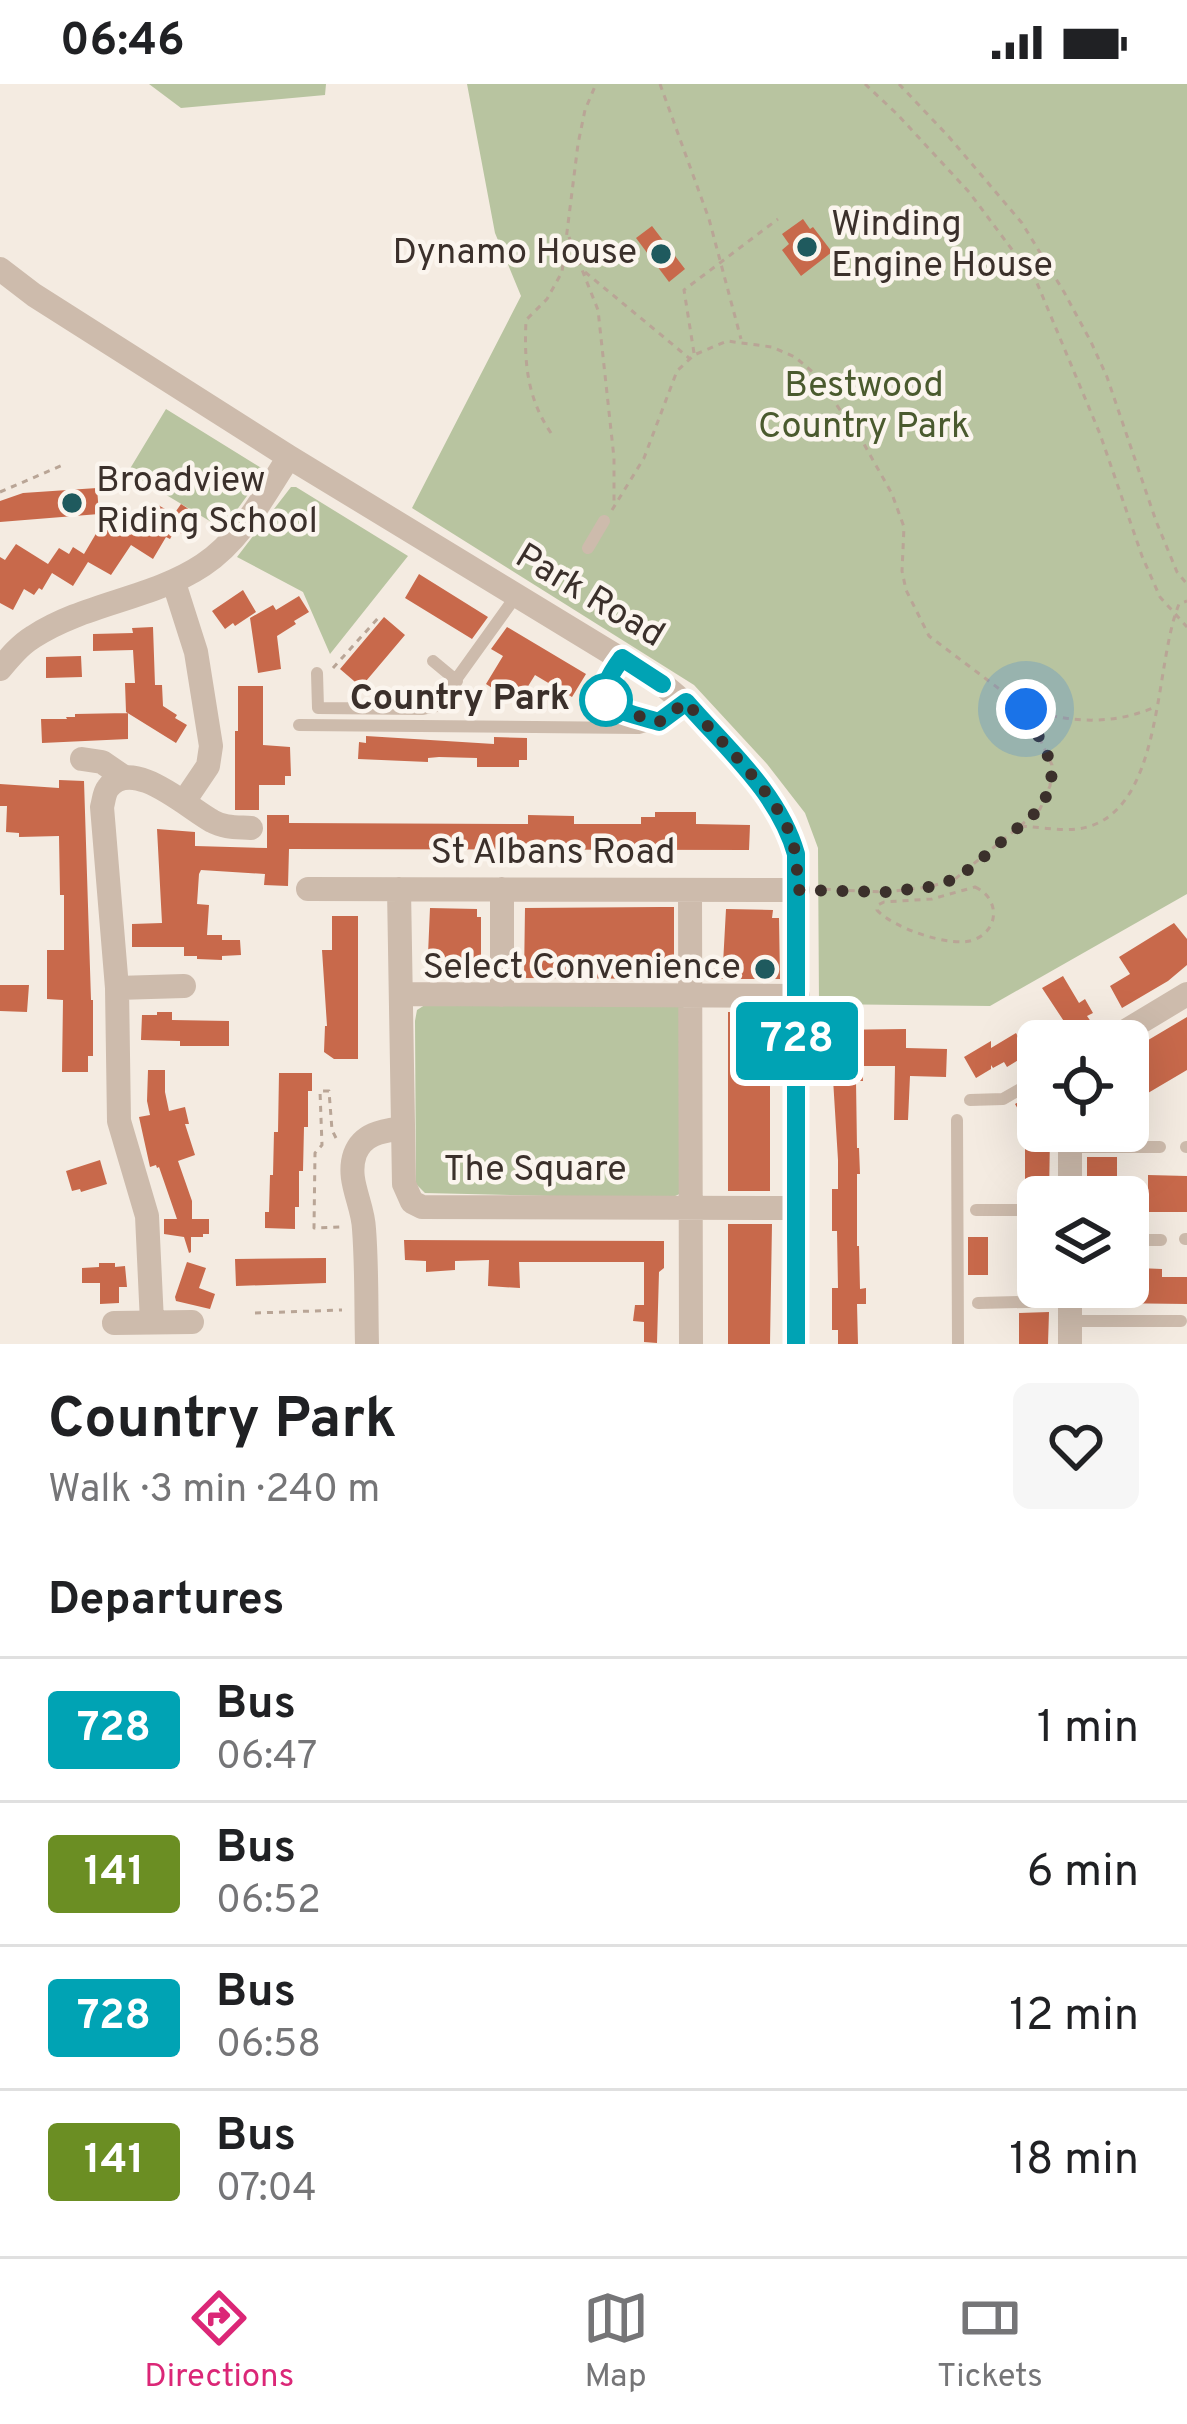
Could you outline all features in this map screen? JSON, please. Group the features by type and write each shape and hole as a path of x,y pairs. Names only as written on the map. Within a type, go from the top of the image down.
{"street":[{"name":"Park Road","path":"0,268 34,295 289,457 622,658 686,702 768,796 790,832 798,890 796,1344"},
{"path":"0,669 32,638 59,623 173,583 227,546 289,457"},
{"path":"173,583 208,649 208,766 185,800"},
{"path":"82,759 102,762 124,777 139,778 185,800 223,826 250,828"},
{"path":"124,777 109,787 102,807 117,988 121,1130 147,1216 152,1322"},
{"name":"St Albans Road","path":"308,889 798,890"},
{"name":"The Square","path":"399,889 404,1184 412,1202 422,1207 797,1208"},
{"path":"502,890 502,995"},
{"path":"691,890 692,1344"},
{"path":"117,988 184,986"},
{"path":"401,994 798,996"},
{"path":"1144,1020 1187,994"},
{"path":"367,1344 354,1309 363,1216 352,1180 355,1155 364,1140 378,1131 403,1128"},
{"path":"114,1322 192,1322"}],"lane":[{"path":"588,548 604,521"},
{"path":"317,673 318,708 423,710 436,706 517,595"},
{"path":"622,658 606,679 604,698 659,722"},
{"path":"433,661 457,681"},
{"path":"298,725 639,728 659,722 686,702"},
{"path":"970,1100 1003,1100 1017,1092"},
{"path":"957,1120 958,1344"},
{"path":"1149,1146 1160,1147"},
{"path":"976,1210 1017,1210"},
{"path":"1149,1240 1161,1240"},
{"path":"978,1303 1180,1321"}],"path":[{"path":"550,433 536,412 527,381 526,320 547,299 562,272 578,144 596,84"},
{"path":"660,84 709,219 741,341"},
{"path":"865,84 969,192 1037,283 1100,434 1142,556 1160,597 1187,627"},
{"path":"899,84 950,136 1022,223 1064,292 1107,376 1156,520 1187,584"},
{"path":"692,357 684,290 778,219"},
{"path":"568,236 598,310 614,458 614,507"},
{"path":"585,272 692,357"},
{"path":"604,521 644,458 677,371 692,357 727,340 772,346 815,374 892,494 904,527 905,590 929,636 1026,709 1075,721 1133,716 1155,708"},
{"path":"0,492 64,464"},
{"path":"1020,826 1077,829 1118,811 1132,794 1143,771 1175,614 1179,604 1187,601"},
{"path":"317,673 331,670 380,616"},
{"path":"798,890 885,892 955,879 1040,809 1051,786 1052,765 1026,709"},
{"path":"974,886 992,899 992,922 980,938 969,942 911,931 879,916 877,910 884,902 932,899 974,886"},
{"path":"929,887 932,899"},
{"path":"343,1227 314,1228 315,1153 322,1145 320,1091 329,1091 336,1138 355,1155"},
{"path":"255,1313 354,1309"}],"green space":[{"path":"149,84 326,84 325,95 181,108"},
{"name":"Bestwood Country Park","path":"467,84 1187,84 1187,894 990,1006 819,1004 818,848 805,813 767,764 694,685 412,508 521,296 495,233"},
{"path":"166,409 263,469 223,529 128,472"},
{"path":"291,487 408,556 330,654 303,592 237,557"},
{"path":"678,1002 685,1009 684,1192 673,1197 632,1198 425,1193 416,1184 417,1010 428,1003"}],"building":[{"name":"Winding Engine House","path":"803,219 832,252 801,276 782,250 789,244 782,234"},
{"name":"Dynamo House","path":"652,226 685,269 669,282 636,238"},
{"path":"97,488 99,514 0,522 0,501 23,493"},
{"path":"181,504 195,513 182,534 175,530 170,539 166,537 153,559 131,545 111,575 88,562 73,586 52,573 34,595 24,589 13,610 0,603 0,557 5,560 16,544 48,564 59,548 69,554 73,547 84,554 104,520 131,535 138,523 145,527 158,505 174,514"},
{"path":"419,574 488,617 472,639 405,598"},
{"path":"243,590 256,612 225,629 212,611"},
{"path":"299,596 309,612 277,636 281,669 258,673 250,618"},
{"path":"384,617 405,635 361,687 340,669"},
{"path":"153,627 155,685 162,685 163,706 187,725 176,743 126,712 125,683 135,683 133,650 93,651 93,634 133,633 132,628"},
{"path":"507,627 586,674 572,697 535,675 517,704 486,684 503,656 491,649"},
{"path":"81,656 82,677 46,678 46,657"},
{"path":"238,686 263,686 263,745 290,747 291,776 285,776 285,785 259,785 259,810 235,810"},
{"path":"128,713 128,739 42,743 41,719"},
{"path":"366,736 494,744 494,737 527,738 527,760 519,760 519,767 477,767 477,758 358,759 359,742 366,743"},
{"path":"59,780 84,781 93,1000 93,1056 88,1056 88,1072 62,1072 63,1000 47,999 47,950 64,950 59,836 19,837 19,833 6,832 7,806 0,806 0,784 59,788"},
{"path":"655,812 696,812 696,824 750,825 749,850 289,849 288,886 264,885 265,874 201,870 199,874 197,904 209,905 207,935 240,940 241,955 197,959 184,956 184,947 132,947 132,924 162,923 157,829 195,832 195,846 267,848 267,815 289,815 289,823 528,824 528,815 574,816 574,824 641,824 641,817 655,817"},
{"path":"674,907 674,979 524,978 525,908"},
{"path":"430,908 477,909 485,978 427,978"},
{"path":"726,909 773,910 772,918 779,918 780,979 714,979 714,964 723,964"},
{"path":"332,916 358,916 358,1059 334,1059 324,1052 322,950 332,950"},
{"path":"1174,923 1187,939 1187,965 1122,1008 1110,986 1130,974 1119,957"},
{"path":"1063,976 1079,1003 1085,999 1093,1013 1087,1016 1090,1020 1063,1020 1042,988"},
{"path":"0,985 29,985 27,1012 0,1011"},
{"path":"172,1012 172,1020 229,1021 229,1046 141,1040 142,1015"},
{"path":"728,1012 770,1012 770,1191 728,1191"},
{"path":"1187,1017 1187,1070 1149,1092 1149,1040"},
{"path":"906,1029 906,1048 947,1049 946,1077 910,1076 908,1120 894,1120 895,1066 862,1066 863,1081 856,1081 857,1246 860,1289 866,1288 866,1304 857,1304 858,1344 838,1344 838,1330 832,1330 832,1288 838,1288 832,1189 838,1189 838,1160 830,1030"},
{"path":"1017,1035 1017,1061 1007,1067 1004,1062 991,1065 976,1078 964,1057 991,1041 991,1048"},
{"path":"148,1070 165,1070 169,1111 185,1107 189,1124 185,1124 195,1155 178,1161 192,1201 192,1219 209,1219 209,1234 191,1237 189,1253 184,1237 164,1234 164,1219 177,1219 159,1167 150,1167 139,1117 150,1115"},
{"path":"279,1073 312,1073 295,1229 265,1228 274,1132 278,1132"},
{"path":"1025,1152 1050,1152 1049,1176 1025,1176"},
{"path":"1087,1157 1117,1157 1117,1176 1087,1176"},
{"path":"100,1160 107,1184 72,1191 66,1171"},
{"path":"1148,1176 1187,1176 1187,1212 1149,1212"},
{"path":"728,1224 772,1224 770,1344 728,1344"},
{"path":"968,1237 988,1237 988,1275 968,1275"},
{"path":"404,1240 664,1241 657,1343 644,1342 644,1322 633,1321 635,1305 644,1305 644,1262 519,1262 520,1288 488,1286 489,1260 455,1261 455,1270 426,1272 426,1261 405,1260"},
{"path":"326,1258 326,1283 236,1286 235,1259"},
{"path":"187,1262 206,1268 199,1288 215,1294 210,1309 176,1301"},
{"path":"99,1263 125,1266 127,1287 119,1287 119,1303 100,1304 100,1283 82,1283 82,1268 99,1267"},
{"path":"1149,1268 1162,1269 1162,1277 1187,1277 1187,1304 1149,1304"},
{"path":"1049,1312 1048,1344 1019,1344 1019,1313"}],"bus line":[{"name":"728","path":"662,684 622,658 602,689 610,704 659,722 686,702 768,796 790,832 796,854 796,1344"}],"place":[{"name":"Winding Engine House","path":"807,247"},
{"name":"Dynamo House","path":"661,254"},
{"name":"Broadview Riding School","path":"72,503"},
{"name":"Country Park","path":"606,700"},
{"name":"Select Convenience","path":"765,969"}],"route":[{"path":"606,700 659,722 686,702 768,796 790,832 798,890 885,892 955,879 1040,809 1051,786 1052,765 1026,709"}]}
